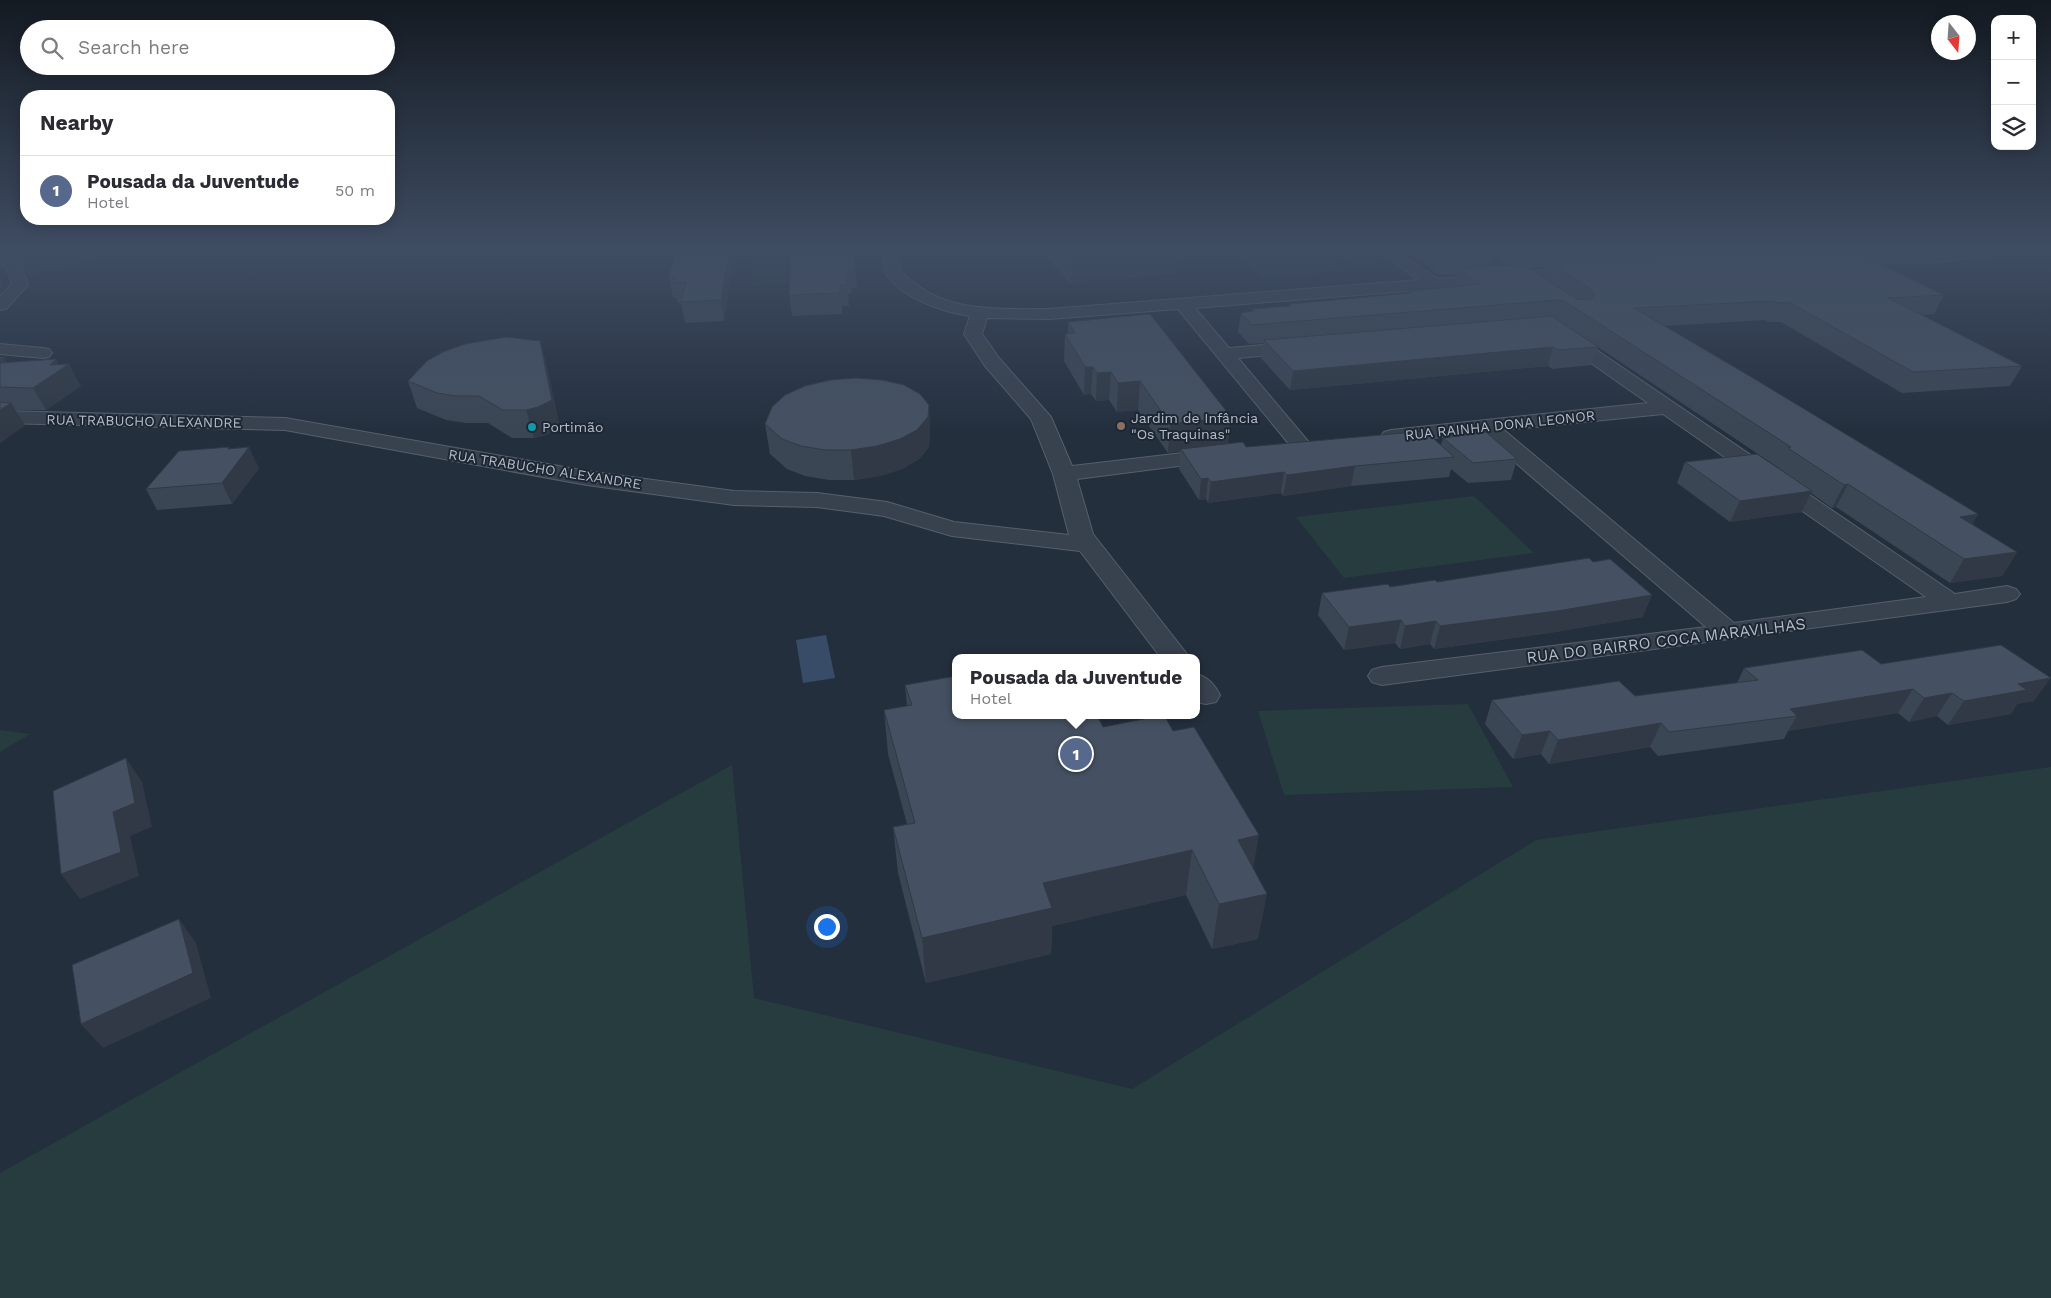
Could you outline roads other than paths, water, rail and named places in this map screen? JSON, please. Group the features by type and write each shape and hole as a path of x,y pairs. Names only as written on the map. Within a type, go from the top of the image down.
{"street":[{"path":"1076,312 1049,314 994,314 980,312 973,334 992,362 1041,417 1064,474 1081,535 1173,654"},
{"path":"1190,312 1301,446"},
{"path":"1551,326 1950,602"},
{"path":"1224,354 1323,345"},
{"path":"0,349 43,353"},
{"name":"RUA RAINHA DONA LEONOR","path":"1369,438 1668,407"},
{"name":"RUA TRABUCHO ALEXANDRE","path":"0,417 285,424 587,478 734,498 817,500 887,509 952,529 1087,544"},
{"path":"1486,426 1728,632"},
{"path":"1064,474 1232,454"},
{"name":"RUA DO BAIRRO COCA MARAVILHAS","path":"1382,676 2007,594"}],"water":[{"path":"826,635 835,678 803,683 796,640"}],"place":[{"name":"Jardim de Infância \"Os Traquinas\"","path":"1121,426"},
{"name":"Portimão","path":"532,427"},
{"name":"Pousada da Juventude","path":"1076,754"}]}
